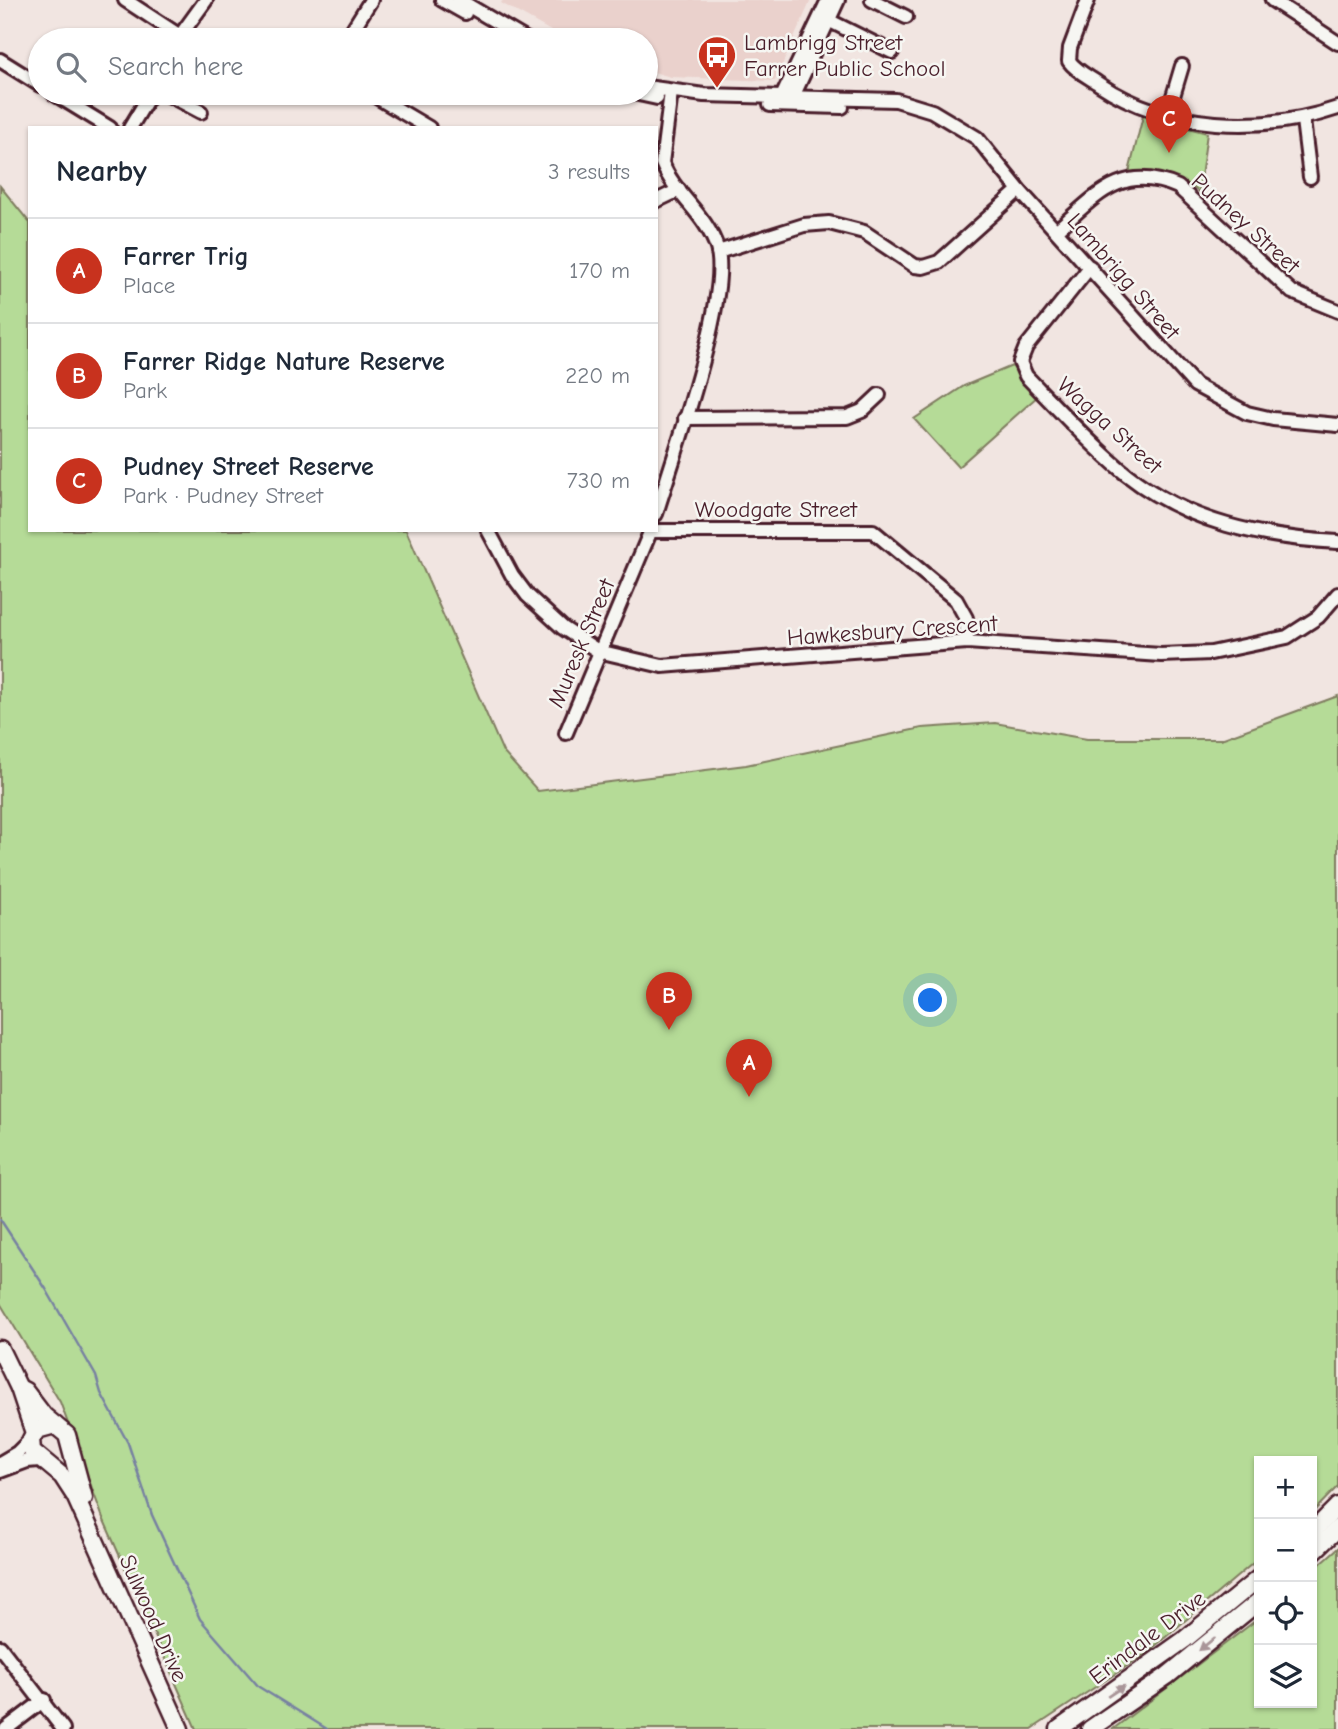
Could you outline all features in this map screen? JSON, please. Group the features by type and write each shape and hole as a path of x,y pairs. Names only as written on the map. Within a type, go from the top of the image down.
{"main road":[{"name":"Sulwood Drive","path":"0,1349 19,1388 32,1436 32,1451 69,1487 89,1525 118,1597 180,1729"},
{"name":"Sulwood Drive","path":"19,1388 64,1431 89,1525"},
{"path":"32,1436 45,1425 55,1425"},
{"path":"43,1462 65,1457 69,1446"},
{"path":"1317,1527 1338,1506"},
{"path":"1317,1548 1338,1528"},
{"name":"Erindale Drive","path":"1059,1729 1184,1640 1254,1582"},
{"name":"Erindale Drive","path":"1090,1729 1195,1654 1254,1605"}],"street":[{"path":"125,0 164,28"},
{"path":"185,28 206,0"},
{"path":"354,28 371,0"},
{"path":"442,0 490,28"},
{"path":"459,0 507,28"},
{"path":"786,101 828,0"},
{"path":"786,101 838,0"},
{"path":"872,0 906,17"},
{"path":"1088,0 1070,48 1071,65 1121,97 1168,113 1217,123 1303,120 1338,108"},
{"path":"1272,0 1338,43"},
{"path":"828,20 892,52"},
{"path":"0,60 28,78"},
{"path":"1168,113 1182,66"},
{"name":"Lambrigg Street","path":"658,92 670,96"},
{"name":"Lambrigg Street","path":"658,95 786,101 896,100 932,111 977,138 1019,190 1195,385 1247,413 1273,419 1338,425"},
{"path":"658,501 663,469 685,418 720,289 719,252 709,227 666,174 659,155 670,96"},
{"path":"73,105 107,126"},
{"path":"131,126 143,105"},
{"path":"188,105 201,112"},
{"path":"390,105 426,126"},
{"path":"1303,120 1310,177"},
{"name":"Pudney Street","path":"1057,229 1114,183 1161,180 1178,187 1292,292 1338,311"},
{"path":"658,200 679,190"},
{"path":"719,252 804,225 829,223 864,232 909,262 923,267 939,262 1019,190"},
{"name":"Wagga Street","path":"1090,267 1026,347 1020,362 1026,376 1127,474 1174,504 1220,524 1269,536 1338,542"},
{"path":"685,418 847,416 862,411 878,395"},
{"name":"Woodgate Street","path":"658,530 873,531 963,609 967,642"},
{"name":"Hawkesbury Crescent","path":"489,532 506,565 527,595 564,628 598,651 642,663 679,667 967,642 1161,655 1211,653 1287,637 1318,617 1338,594"},
{"name":"Muresk Street","path":"566,733 598,651 650,532"},
{"path":"0,1463 17,1453 32,1436"},
{"path":"0,1471 27,1461 43,1462"},
{"path":"0,1647 44,1700 63,1729"},
{"path":"6,1729 44,1700"}],"shaded area":[{"path":"503,0 811,0 775,81 671,77 658,73 658,28 546,28 501,3"}],"green space":[{"path":"1143,116 1207,133 1199,192 1166,176 1129,172"},
{"path":"0,186 28,221 28,532 407,532 503,752 538,791 746,765 922,728 995,723 1087,739 1221,739 1338,696 1338,1486 1317,1508 1317,1456 1254,1456 1254,1562 1148,1652 1032,1729 196,1729 103,1518 60,1402 0,1303"},
{"path":"1012,366 1038,396 958,467 914,419 964,386"},
{"path":"1338,1548 1338,1729 1113,1729 1254,1622 1254,1708 1317,1708 1317,1567"}],"waterway":[{"path":"0,1219 46,1289 96,1376 101,1393 128,1443 152,1515 200,1619 259,1687 327,1729"}],"place":[{"name":"Lambrigg Street Farrer Public School","path":"717,89"},
{"name":"Pudney Street Reserve","path":"1169,153"},
{"name":"Farrer Ridge Nature Reserve","path":"669,1030"},
{"name":"Farrer Trig","path":"749,1097"}]}
